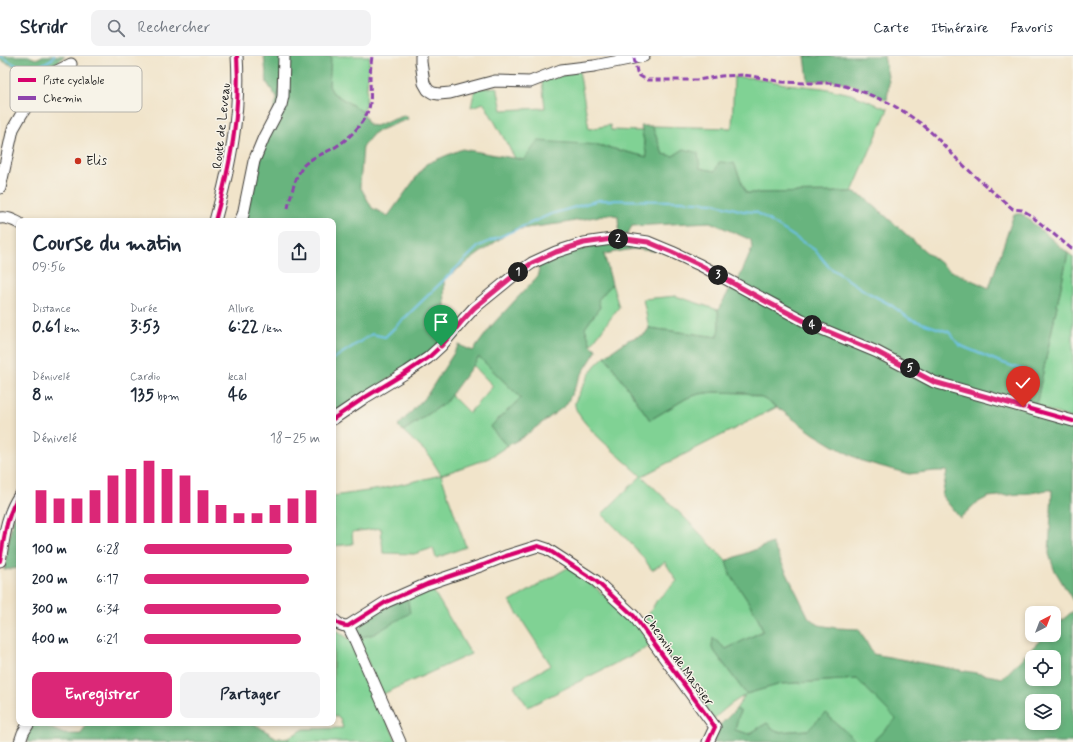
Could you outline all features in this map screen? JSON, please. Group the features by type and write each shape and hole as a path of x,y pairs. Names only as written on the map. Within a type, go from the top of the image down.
{"street":[{"name":"Route de Leveau","path":"216,218 227,174 234,136 237,105 237,56"},
{"path":"242,218 254,161 264,136 281,106 283,96 284,56"},
{"path":"421,56 424,83 428,90 439,94 450,93 495,81 530,82 561,70 594,66 644,56"},
{"path":"67,66 71,64"},
{"path":"0,188 13,129 23,112"},
{"path":"0,218 4,217 16,222"},
{"path":"336,417 428,358 441,346 474,308 532,263 556,252 584,243 612,239 626,239 648,242 672,252 700,265 810,324 877,352 934,382 1073,421"},
{"path":"0,561 8,520 16,501"},
{"name":"Chemin de Massier","path":"348,626 386,602 427,584 538,546 547,549 596,581 634,616 715,727 708,742"},
{"path":"336,623 343,626 348,626 400,742"},
{"path":"20,742 27,726"}],"green space":[{"path":"0,56 28,56 36,59 43,56 65,56 52,66 13,66 0,60"},
{"path":"264,56 283,56 279,101 267,83"},
{"path":"289,56 331,56 329,86 333,93 363,112 369,125 375,126 406,115 408,119 375,132 363,146 360,186 372,208 388,216 426,164 462,149 524,160 538,141 598,145 647,157 641,126 652,126 663,154 673,156 684,149 698,153 700,168 715,171 719,162 734,163 746,193 852,192 864,197 925,251 949,270 989,288 1014,214 1022,214 1068,253 1036,406 1073,424 1073,601 1054,569 1049,554 1052,490 988,497 975,504 960,518 942,496 947,471 909,474 862,461 814,434 764,399 747,393 714,392 699,394 687,398 650,420 605,356 628,340 645,334 649,328 718,337 718,310 730,289 734,290 752,249 751,240 710,222 632,226 627,235 619,233 618,216 609,214 565,223 512,230 444,279 445,306 458,321 434,349 336,413 336,218 245,218"},
{"path":"331,56 370,56 366,104 363,112 333,93 329,86"},
{"path":"805,56 884,56 889,82 887,100 847,83 808,81"},
{"path":"579,70 589,129 610,125 611,130 642,131 647,157 598,145 524,160 515,158 484,103 471,107 475,89 497,87 502,110 545,108 542,81"},
{"path":"734,77 756,78 785,84 823,88 851,94 888,109 852,192 746,193 734,163 715,172 700,168 684,149 673,156 663,154 652,126 732,128"},
{"path":"605,242 654,247 655,251 633,249 604,254 612,284 598,300 600,307 585,328 591,345 597,350 580,377 566,405 523,437 507,446 490,427 521,398 479,357 445,403 403,431 398,426 427,395 459,345 473,351 493,324 537,277 539,269 534,264"},
{"path":"1068,253 1073,257 1073,419 1036,406"},
{"path":"612,284 619,307 591,345 585,328 600,307 598,300"},
{"path":"676,296 718,310 718,337 649,328 643,299"},
{"path":"605,356 650,420 687,398 699,394 714,392 747,393 764,399 777,407 642,476 726,561 730,574 757,615 763,631 726,649 713,639 712,648 746,694 781,684 857,679 897,719 872,742 857,742 825,713 808,730 777,732 767,723 749,734 735,730 740,711 736,709 745,695 713,719 648,627 646,619 657,600 677,581 665,562 652,570 635,548 602,514 641,476 591,429 576,410 575,402 592,369"},
{"path":"479,357 521,398 490,427 507,446 489,458 441,475 428,454 403,431 445,403 451,395 469,413 493,386 473,365"},
{"path":"441,475 466,547 436,558 433,548 414,554 383,553 381,528 352,532 353,544 336,546 336,496 381,489"},
{"path":"16,513 16,568 4,570 12,523"},
{"path":"772,543 809,618 819,625 836,628 859,629 873,654 1003,678 1025,655 1025,686 1061,686 1061,650 1030,650 1038,642 1061,642 1061,621 1073,611 1073,742 872,742 896,719 857,679 781,684 746,694 712,648 713,638 726,649 763,631 757,615 730,574 726,561"},
{"path":"569,567 588,581 632,620 652,645 528,707 514,686 551,665 510,602"},
{"path":"431,587 471,654 381,695 358,638 374,634 407,595"},
{"path":"407,595 410,613 374,634 358,638 355,629 357,624"},
{"path":"336,630 351,640 397,742 290,742 288,738 304,729 343,728 340,718 336,716"},
{"path":"736,709 740,711 735,730 749,734 767,723 777,732 808,730 825,713 857,742 712,742 720,725"},
{"path":"32,726 46,726 64,734 81,734 85,726 258,726 277,738 288,738 290,742 28,742 26,736"}],"waterway":[{"path":"0,56 16,65 39,66 52,59 54,56"},
{"path":"336,357 372,334 385,337 479,246 551,214 599,200 681,201 713,203 743,211 756,212 815,250 829,267 865,291 891,305 910,319 949,332 959,345 1000,362 1027,371"},
{"path":"1030,372 1034,373"}],"marked path":[{"path":"288,208 296,180 304,165 313,158 342,143 352,134 365,117 370,104 372,56"},
{"path":"634,58 637,72 640,76 647,80 698,80 721,76 742,75 782,82 830,83 866,93 889,103 923,125 978,179 1013,209 1022,210 1029,214 1073,250"}],"cycle path":[{"path":"216,218 230,160 236,119 238,77 237,56"},
{"path":"336,417 428,358 441,346 474,308 532,263 556,252 584,243 612,239 627,239 648,242 700,265 810,324 877,352 934,382 1073,421"},
{"path":"0,561 8,519 16,501"},
{"path":"336,622 343,626 348,626 386,602 427,584 538,546 547,549 596,581 634,616 715,727 708,742"}],"place":[{"name":"Elis","path":"78,161"}],"route":[{"path":"441,346 474,308 493,291 532,263 556,252 584,243 612,239 626,239 648,242 672,252 700,265 810,324 877,352 934,382 1023,407"}]}
